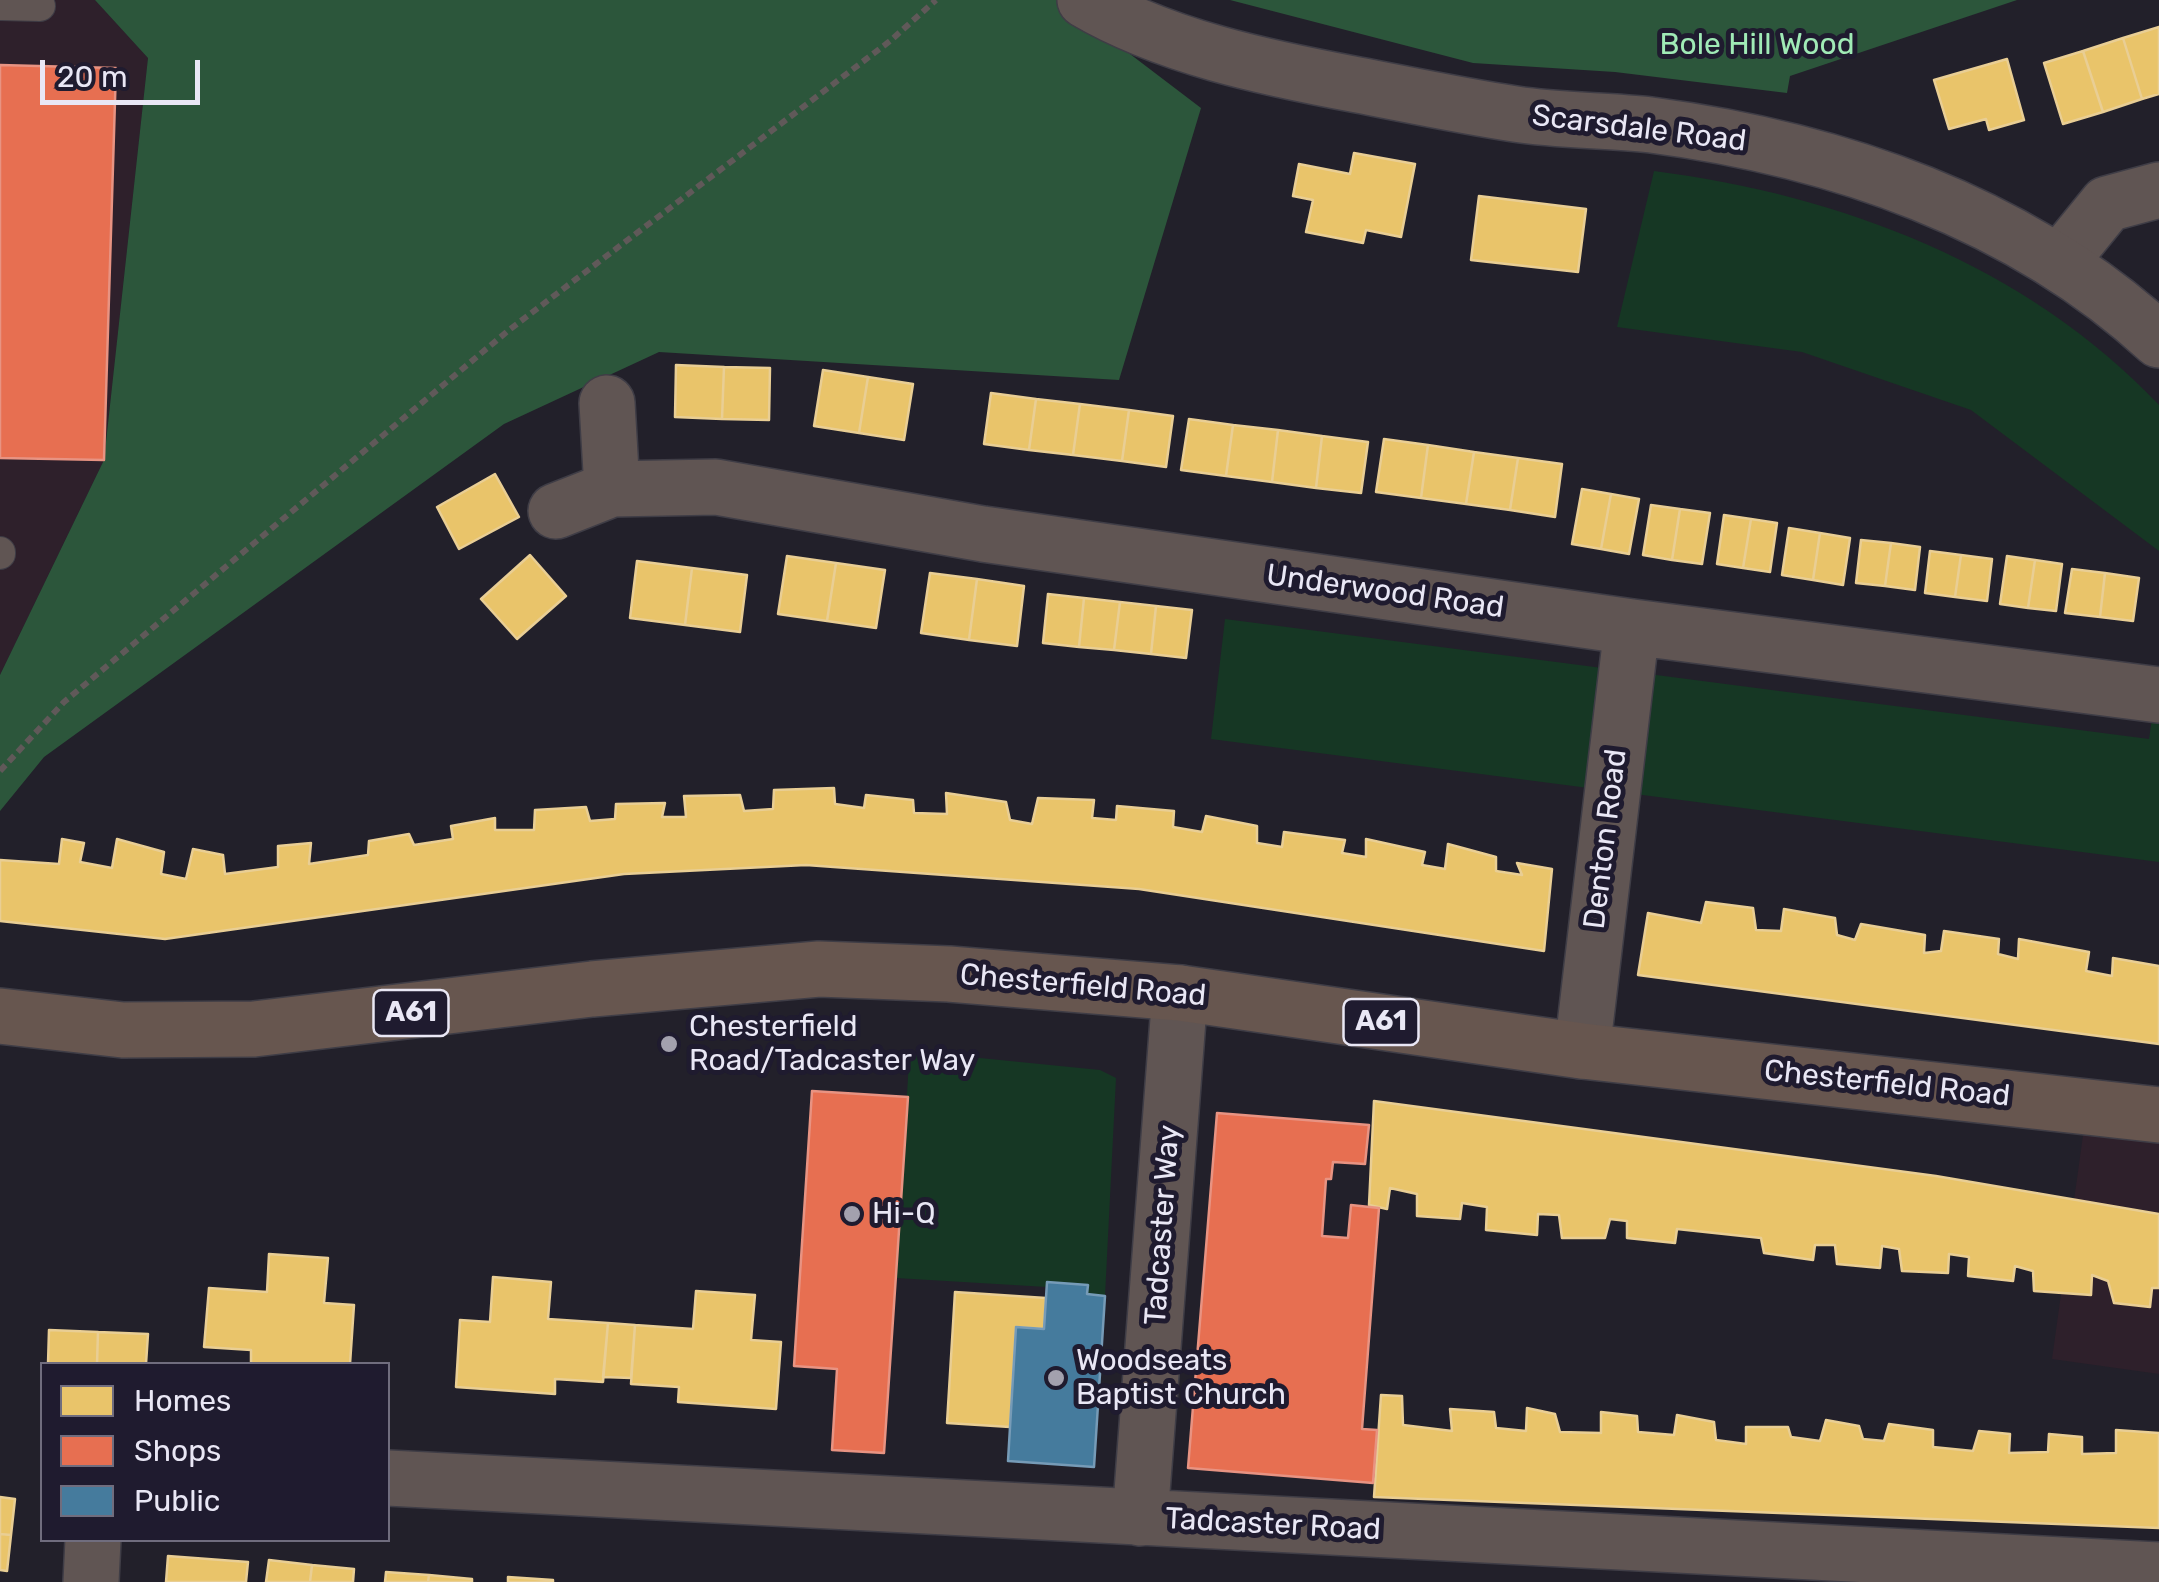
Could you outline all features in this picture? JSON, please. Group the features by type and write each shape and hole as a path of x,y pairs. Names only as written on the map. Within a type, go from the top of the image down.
{"highway":[{"name":"Chesterfield Road","path":"1,1016 123,1030 254,1029 624,986 819,969 949,974 1180,993 1582,1051 2159,1115"}],"street":[{"name":"Scarsdale Road","path":"1085,0 1116,19 1278,70 1518,115 1648,125 1768,144 1878,177 1940,201 2059,263 2159,340"},
{"path":"2059,263 2107,204 2159,190"},
{"path":"607,403 612,488"},
{"name":"Underwood Road","path":"556,511 612,488 716,486 983,534 1632,627 2159,695"},
{"name":"Denton Road","path":"1582,1051 1632,627"},
{"name":"Tadcaster Way","path":"1140,1518 1180,993"},
{"name":"Tadcaster Road","path":"390,1478 1140,1518 1898,1571 2159,1570"},
{"path":"91,1582 93,1542"}],"lane":[{"path":"0,6 40,6"}],"path":[{"path":"0,771 64,702 510,330 874,53 936,0"}],"shaded area":[{"path":"0,0 95,0 148,58 104,460 0,675"},
{"path":"2085,1121 2159,1130 2159,1374 2052,1359"}],"green space":[{"path":"95,0 1059,0 1201,108 1119,380 659,352 504,424 44,757 0,811 0,675 104,460 148,58"},
{"name":"Bole Hill Wood","path":"1230,0 2017,0 1790,76 1787,93 1615,72 1473,63"},
{"path":"1654,171 1793,198 1861,219 1927,244 1991,276 2051,313 2107,356 2159,405 2159,551 1971,410 1802,352 1617,327"},
{"path":"1225,619 2149,739 2159,671 2159,862 1211,739"},
{"path":"920,1052 1100,1070 1116,1078 1105,1296 1087,1294 1087,1285 1048,1282 1047,1287 896,1278 909,1061"}],"building: Homes":[{"path":"2159,27 2159,94 2142,99 2123,38"},
{"path":"2123,38 2142,99 2103,112 2083,51"},
{"path":"2083,51 2103,112 2063,124 2044,63"},
{"path":"2007,59 2024,120 1989,130 1986,119 1949,129 1934,80"},
{"path":"1354,153 1415,164 1401,237 1366,230 1363,243 1306,232 1313,200 1293,196 1299,164 1350,174"},
{"path":"1479,196 1586,209 1578,272 1471,260"},
{"path":"676,365 724,367 722,419 675,417"},
{"path":"724,367 770,368 769,420 722,419"},
{"path":"823,370 868,377 859,433 814,426"},
{"path":"868,377 913,384 904,440 859,433"},
{"path":"991,393 1036,399 1029,450 984,444"},
{"path":"1036,399 1080,404 1073,455 1029,450"},
{"path":"1080,404 1129,410 1122,461 1073,455"},
{"path":"1129,410 1173,416 1166,467 1122,461"},
{"path":"1189,419 1233,425 1226,476 1181,470"},
{"path":"1233,425 1278,430 1272,482 1226,476"},
{"path":"1278,430 1322,436 1316,488 1272,482"},
{"path":"1322,436 1368,442 1361,493 1316,488"},
{"path":"1384,439 1428,445 1421,498 1376,492"},
{"path":"1428,445 1474,452 1466,504 1421,498"},
{"path":"1474,452 1518,458 1510,510 1466,504"},
{"path":"1518,458 1562,464 1555,517 1510,510"},
{"path":"495,474 519,517 459,549 437,507"},
{"path":"1582,489 1611,494 1601,549 1572,544"},
{"path":"1611,494 1639,499 1629,554 1601,549"},
{"path":"1651,505 1680,509 1672,560 1643,555"},
{"path":"1680,509 1710,513 1702,564 1672,560"},
{"path":"1724,515 1751,519 1743,568 1717,564"},
{"path":"1751,519 1777,523 1770,572 1743,568"},
{"path":"1789,528 1820,533 1813,580 1782,575"},
{"path":"1820,533 1850,538 1843,585 1813,580"},
{"path":"1861,540 1891,543 1885,586 1856,583"},
{"path":"1891,543 1920,547 1915,590 1885,586"},
{"path":"1930,551 1961,555 1955,597 1925,593"},
{"path":"530,555 566,596 517,639 481,599"},
{"path":"1961,555 1992,559 1987,601 1955,597"},
{"path":"787,556 836,563 827,621 778,614"},
{"path":"2007,556 2035,560 2028,608 2000,604"},
{"path":"2035,560 2062,564 2056,611 2028,608"},
{"path":"637,561 692,568 685,625 630,618"},
{"path":"836,563 885,570 876,628 827,621"},
{"path":"692,568 747,575 740,632 685,625"},
{"path":"2072,569 2105,573 2100,617 2065,613"},
{"path":"930,573 977,579 969,640 921,633"},
{"path":"2105,573 2139,578 2133,621 2100,617"},
{"path":"977,579 1024,586 1017,646 969,640"},
{"path":"1048,594 1084,598 1079,647 1043,643"},
{"path":"1084,598 1120,602 1114,650 1079,647"},
{"path":"1120,602 1156,606 1151,654 1114,650"},
{"path":"1156,606 1192,610 1186,658 1151,654"},
{"path":"834,788 835,804 864,808 866,795 913,800 914,813 947,814 946,793 1006,802 1010,820 1032,824 1038,798 1094,800 1092,818 1116,820 1117,806 1174,811 1173,827 1202,832 1206,816 1257,826 1257,843 1282,847 1284,832 1345,840 1342,853 1366,857 1366,839 1425,852 1422,865 1445,869 1448,844 1496,857 1496,871 1522,875 1517,863 1552,869 1544,951 1139,889 806,865 624,874 165,939 0,921 0,860 59,864 62,839 84,843 80,862 112,868 117,839 164,852 161,874 186,879 193,849 223,855 225,874 278,867 278,846 311,843 309,864 368,855 369,841 409,834 414,845 453,839 451,826 495,818 495,830 534,830 535,810 586,807 590,821 615,819 616,804 665,803 662,817 686,817 684,796 740,795 744,811 773,809 774,790"},
{"path":"1706,902 1753,908 1756,930 1781,931 1784,909 1835,918 1837,935 1855,940 1861,924 1925,935 1924,953 1941,951 1944,931 1999,939 1998,954 2018,959 2019,939 2089,952 2086,971 2112,976 2113,958 2159,966 2159,1044 1638,975 1648,913 1701,923"},
{"path":"1374,1101 1936,1176 2159,1214 2159,1288 2152,1288 2150,1307 2114,1303 2108,1281 2092,1275 2091,1295 2034,1291 2033,1271 2015,1266 2013,1281 1968,1276 1969,1257 1949,1254 1948,1273 1902,1271 1899,1249 1882,1246 1880,1268 1837,1264 1835,1245 1815,1245 1813,1260 1764,1253 1761,1238 1677,1229 1675,1243 1627,1238 1627,1221 1610,1219 1605,1238 1562,1238 1559,1215 1538,1214 1537,1235 1486,1230 1487,1207 1462,1203 1460,1219 1417,1216 1417,1194 1390,1188 1387,1209 1369,1205"},
{"path":"269,1254 328,1258 324,1303 354,1305 350,1362 251,1362 251,1350 204,1347 209,1288 267,1292"},
{"path":"493,1277 551,1282 548,1319 608,1323 603,1382 555,1379 555,1394 456,1387 460,1320 490,1322"},
{"path":"696,1291 755,1295 751,1340 781,1342 776,1409 678,1402 679,1387 631,1384 635,1325 693,1329"},
{"path":"955,1292 1046,1298 1044,1329 1016,1327 1010,1427 947,1423"},
{"path":"608,1323 635,1325 631,1378 603,1377"},
{"path":"49,1330 98,1332 97,1362 48,1362"},
{"path":"98,1332 148,1334 146,1362 97,1362"},
{"path":"1381,1395 1402,1396 1403,1425 1452,1431 1450,1409 1494,1412 1496,1428 1526,1431 1527,1408 1555,1414 1560,1432 1601,1433 1601,1412 1637,1416 1638,1432 1674,1435 1677,1415 1714,1422 1716,1440 1746,1444 1746,1427 1788,1427 1791,1437 1820,1441 1826,1420 1859,1426 1863,1439 1884,1441 1889,1424 1933,1430 1933,1447 1973,1451 1979,1431 2010,1434 2009,1453 2048,1452 2049,1434 2082,1437 2082,1454 2116,1453 2116,1430 2159,1433 2159,1528 1374,1497"},
{"path":"0,1497 15,1499 11,1535 0,1534"},
{"path":"0,1534 11,1535 7,1571 0,1570"},
{"path":"168,1556 248,1562 246,1582 166,1582"},
{"path":"269,1560 312,1565 310,1582 266,1582"},
{"path":"312,1565 354,1569 353,1582 310,1582"},
{"path":"386,1572 429,1575 428,1582 385,1582"},
{"path":"429,1575 472,1579 472,1582 428,1582"},
{"path":"508,1577 553,1580 553,1582 508,1582"}],"building: Shops":[{"path":"0,65 116,68 104,460 0,458"},
{"name":"Hi-Q","path":"812,1091 908,1097 884,1453 832,1450 837,1369 794,1366"},
{"path":"1217,1113 1369,1125 1365,1164 1333,1162 1331,1179 1326,1179 1322,1236 1348,1238 1351,1205 1379,1208 1362,1429 1377,1430 1373,1483 1188,1468"}],"building: Public":[{"name":"Woodseats Baptist Church","path":"1047,1282 1088,1285 1087,1294 1105,1296 1094,1467 1008,1461 1016,1327 1044,1329"}],"place":[{"name":"Chesterfield Road/Tadcaster Way","path":"669,1044"},
{"name":"Hi-Q","path":"852,1214"},
{"name":"Woodseats Baptist Church","path":"1056,1378"}]}
